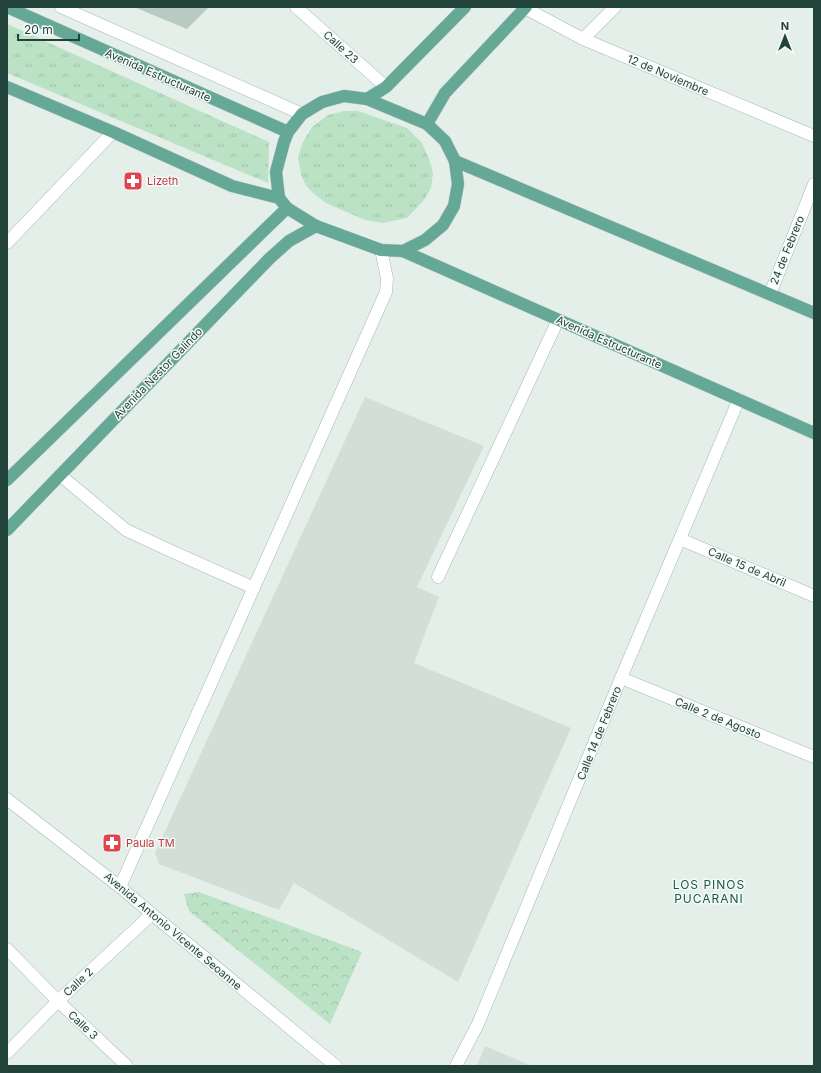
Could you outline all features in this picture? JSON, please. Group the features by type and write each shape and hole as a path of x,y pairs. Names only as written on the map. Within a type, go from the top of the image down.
{"main road":[{"name":"Avenida Estructurante","path":"7,7 288,132"},
{"path":"367,99 386,88 465,7"},
{"path":"427,124 445,93 525,8"},
{"path":"7,87 113,132 232,186 279,198"},
{"path":"344,96 367,99 427,124 445,141 455,161 458,184 454,206 443,225 425,240 403,251 381,250 316,226 287,208 279,198 276,172 284,142 288,132 302,114 322,102 344,96"},
{"path":"455,161 814,312"},
{"path":"7,480 287,208"},
{"name":"Avenida Nestor Galindo","path":"7,530 269,259 289,241 316,226"},
{"name":"Avenida Estructurante","path":"403,251 814,433"}],"street":[{"name":"Avenida Estructurante","path":"61,7 302,114"},
{"name":"Calle 23","path":"296,7 386,88"},
{"path":"583,39 615,7"},
{"name":"12 de Noviembre","path":"525,8 583,39 814,136"},
{"path":"7,243 113,132"},
{"name":"24 de Febrero","path":"770,294 814,184"},
{"path":"120,887 386,292 387,278 381,250"},
{"path":"438,577 558,320"},
{"name":"Calle 14 de Febrero","path":"456,1066 478,1024 739,399"},
{"path":"60,474 126,530 254,588"},
{"name":"Calle 15 de Abril","path":"680,539 814,596"},
{"name":"Calle 2 de Agosto","path":"622,678 814,757"},
{"name":"Avenida Antonio Vicente Seoanne","path":"7,799 120,887 336,1066"},
{"name":"Calle 2","path":"7,1053 58,1001 152,914"},
{"name":"Calle 3","path":"7,949 58,1001 127,1066"}],"shaded area":[{"path":"365,397 484,446 417,587 439,597 414,663 571,728 458,982 294,883 279,910 159,864 155,853"},
{"path":"485,1046 532,1066 477,1066"}],"green space":[{"path":"7,24 269,142 268,183 7,73"},
{"path":"344,111 358,111 407,128 422,143 433,173 431,188 424,200 407,218 383,223 365,220 326,203 313,193 305,184 301,174 298,157 303,142 312,127 328,115"},
{"path":"199,892 362,952 330,1024 189,911 184,894"}],"building":[{"path":"134,7 209,7 187,29"}],"place":[{"name":"Lizeth","path":"133,181"},
{"name":"Paula TM","path":"112,843"}],"district":[{"name":"LOS PINOS PUCARANI","path":"709,891"}]}
